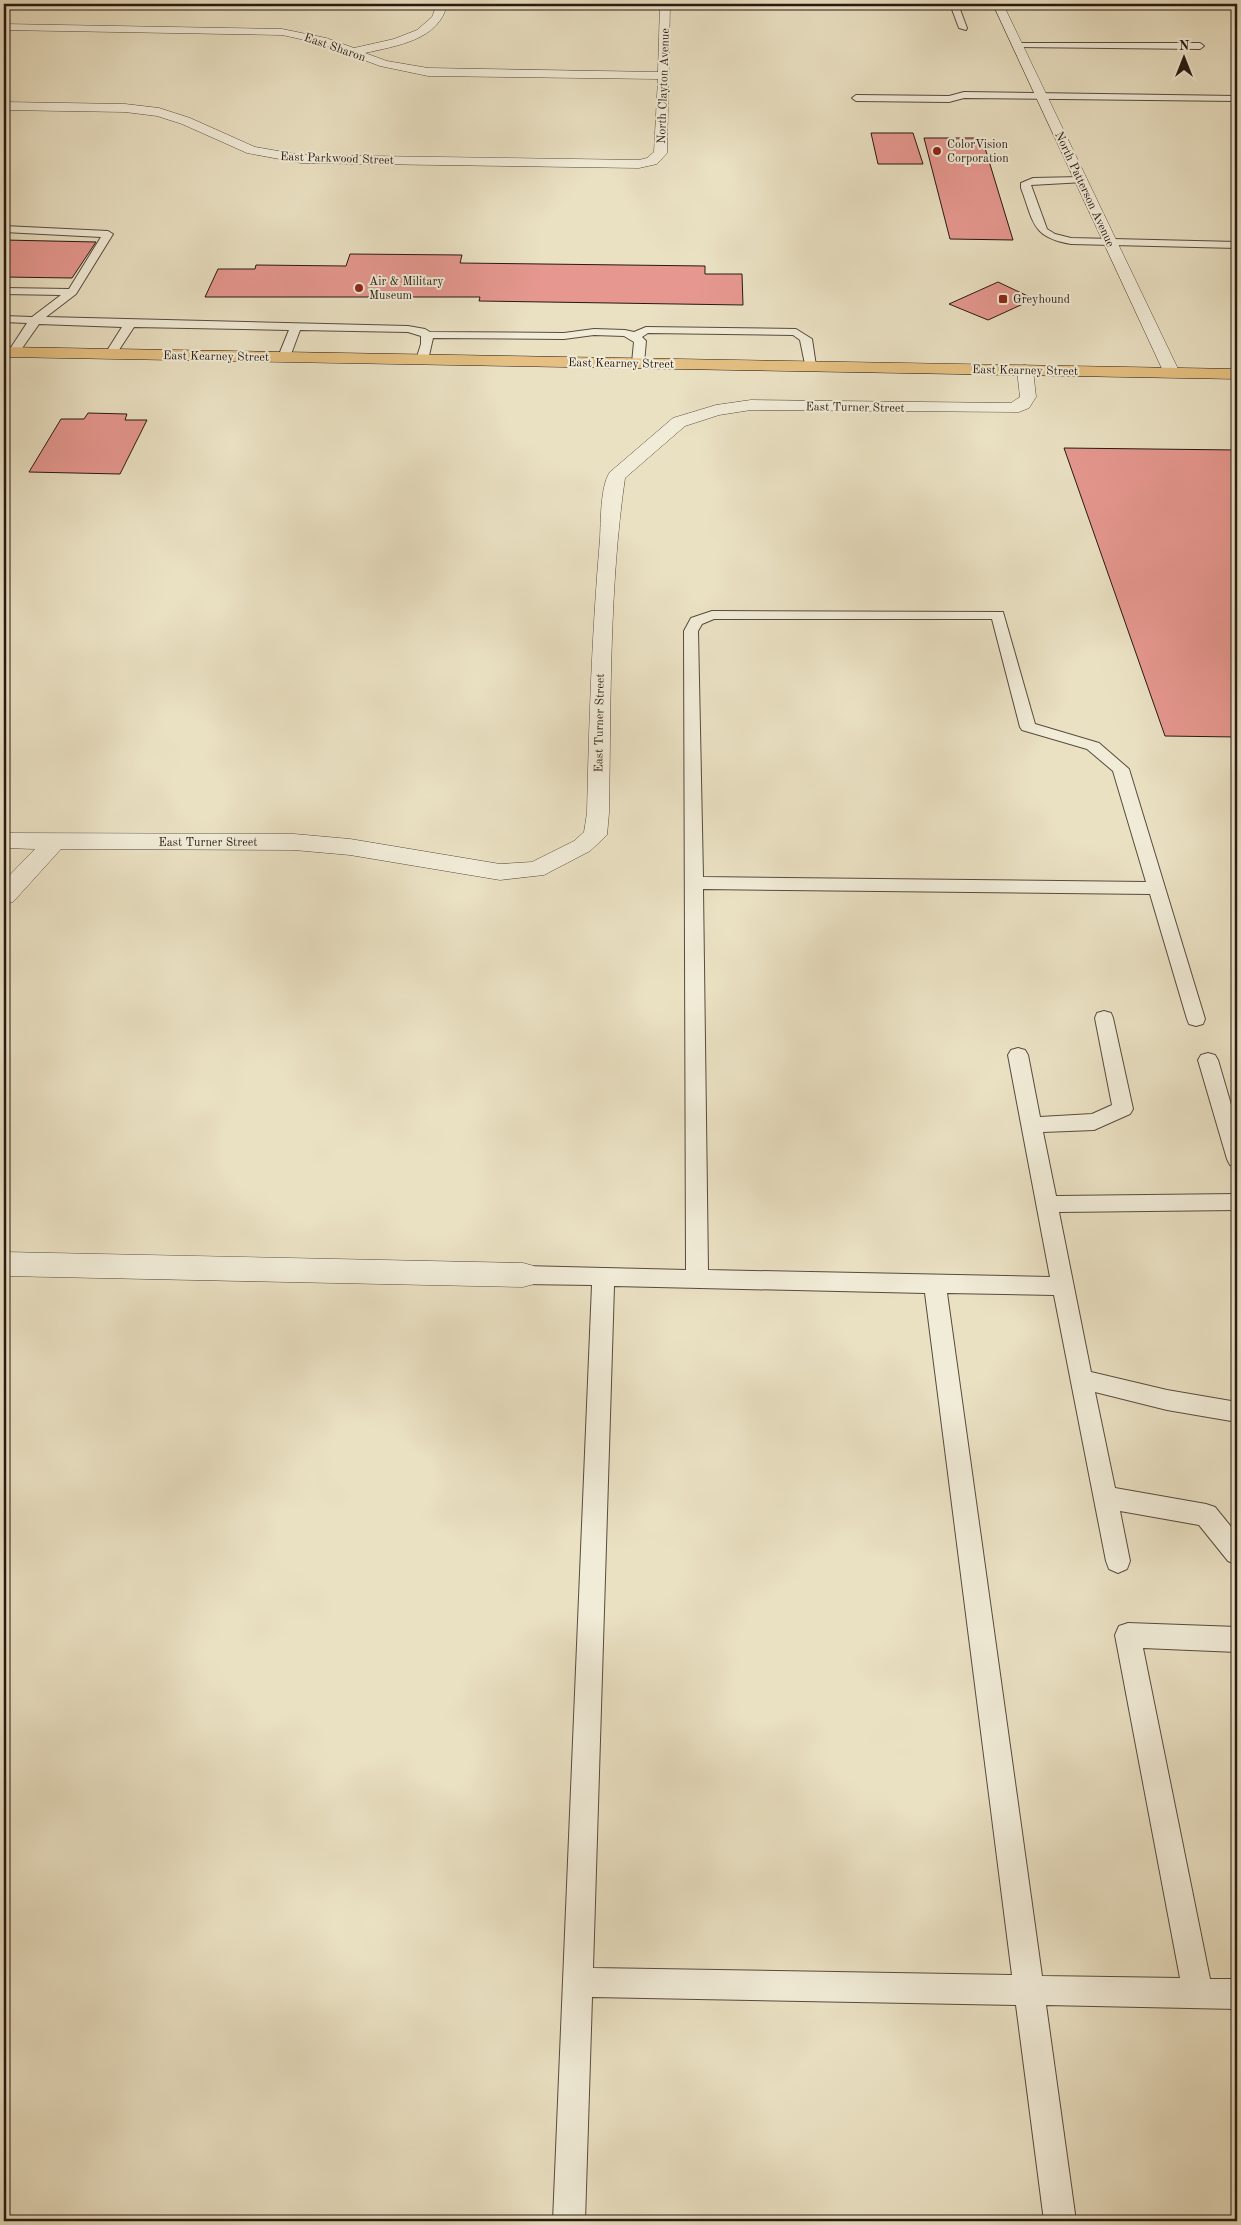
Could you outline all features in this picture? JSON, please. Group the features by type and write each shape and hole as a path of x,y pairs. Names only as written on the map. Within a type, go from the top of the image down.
{"main road":[{"name":"East Kearney Street","path":"9,352 1237,374"}],"street":[{"path":"353,52 400,40 422,31 436,20 442,4"},
{"name":"North Clayton Avenue","path":"649,162 656,159 660,153 664,76 664,4"},
{"name":"North Patterson Avenue","path":"998,4 1172,373"},
{"name":"East Sharon","path":"4,27 282,32 313,37 389,65 428,72 664,76"},
{"name":"East Parkwood Street","path":"4,106 124,108 159,112 186,121 252,150 301,159 628,165 649,162"},
{"name":"East Turner Street","path":"4,841 294,842 350,847 500,872 536,868 561,858 582,846 594,835 598,812 602,632 612,502 616,476 679,422 716,410 751,405 1013,408 1023,404 1028,397 1025,370"},
{"path":"4,896 54,842"},
{"path":"4,1264 523,1275"}],"lane":[{"path":"954,4 963,28"},
{"path":"1018,45 1200,46"},
{"path":"856,98 949,99 964,95 1236,99"},
{"path":"1081,180 1033,181 1026,183 1026,188 1042,230 1055,238 1237,245"},
{"path":"4,230 108,234 72,292 36,320 9,352"},
{"path":"4,291 72,292"},
{"path":"4,319 130,324 408,328 427,335 564,336 594,332 625,333 635,336 640,341 641,347 638,363"},
{"path":"111,354 130,324"},
{"path":"284,357 296,327"},
{"path":"635,336 646,330 796,332 806,339 810,366"},
{"path":"422,360 427,344 427,335"},
{"path":"698,1279 691,631 696,621 712,615 998,615 1028,727 1093,746 1122,769 1196,1019"},
{"path":"694,883 1157,888"},
{"path":"1032,1125 1094,1122 1123,1110 1104,1018"},
{"path":"1018,1055 1118,1561"},
{"path":"1208,1060 1237,1158"},
{"path":"1047,1204 1237,1202"},
{"path":"523,1275 1064,1286"},
{"path":"569,2221 603,1278"},
{"path":"935,1284 1060,2221"},
{"path":"1081,1379 1167,1400 1237,1412"},
{"path":"1106,1498 1206,1516 1237,1553"},
{"path":"1198,1993 1128,1635 1237,1639"},
{"path":"578,1982 1237,1994"}],"building":[{"path":"871,133 913,133 923,164 878,164"},
{"path":"924,138 982,138 1013,240 950,239"},
{"path":"4,240 96,242 72,278 4,277"},
{"path":"350,254 462,255 460,263 705,266 705,274 742,274 743,305 479,301 480,297 205,297 218,269 255,269 256,265 346,266"},
{"name":"Greyhound","path":"998,282 1034,299 988,320 949,304"},
{"path":"88,413 127,414 125,420 147,420 120,474 29,472 61,419 84,419"},
{"path":"1064,448 1237,450 1237,737 1165,736"}],"place":[{"name":"ColorVision Corporation","path":"937,151"},
{"name":"Air & Military Museum","path":"359,288"},
{"name":"Greyhound","path":"1003,299"}]}
